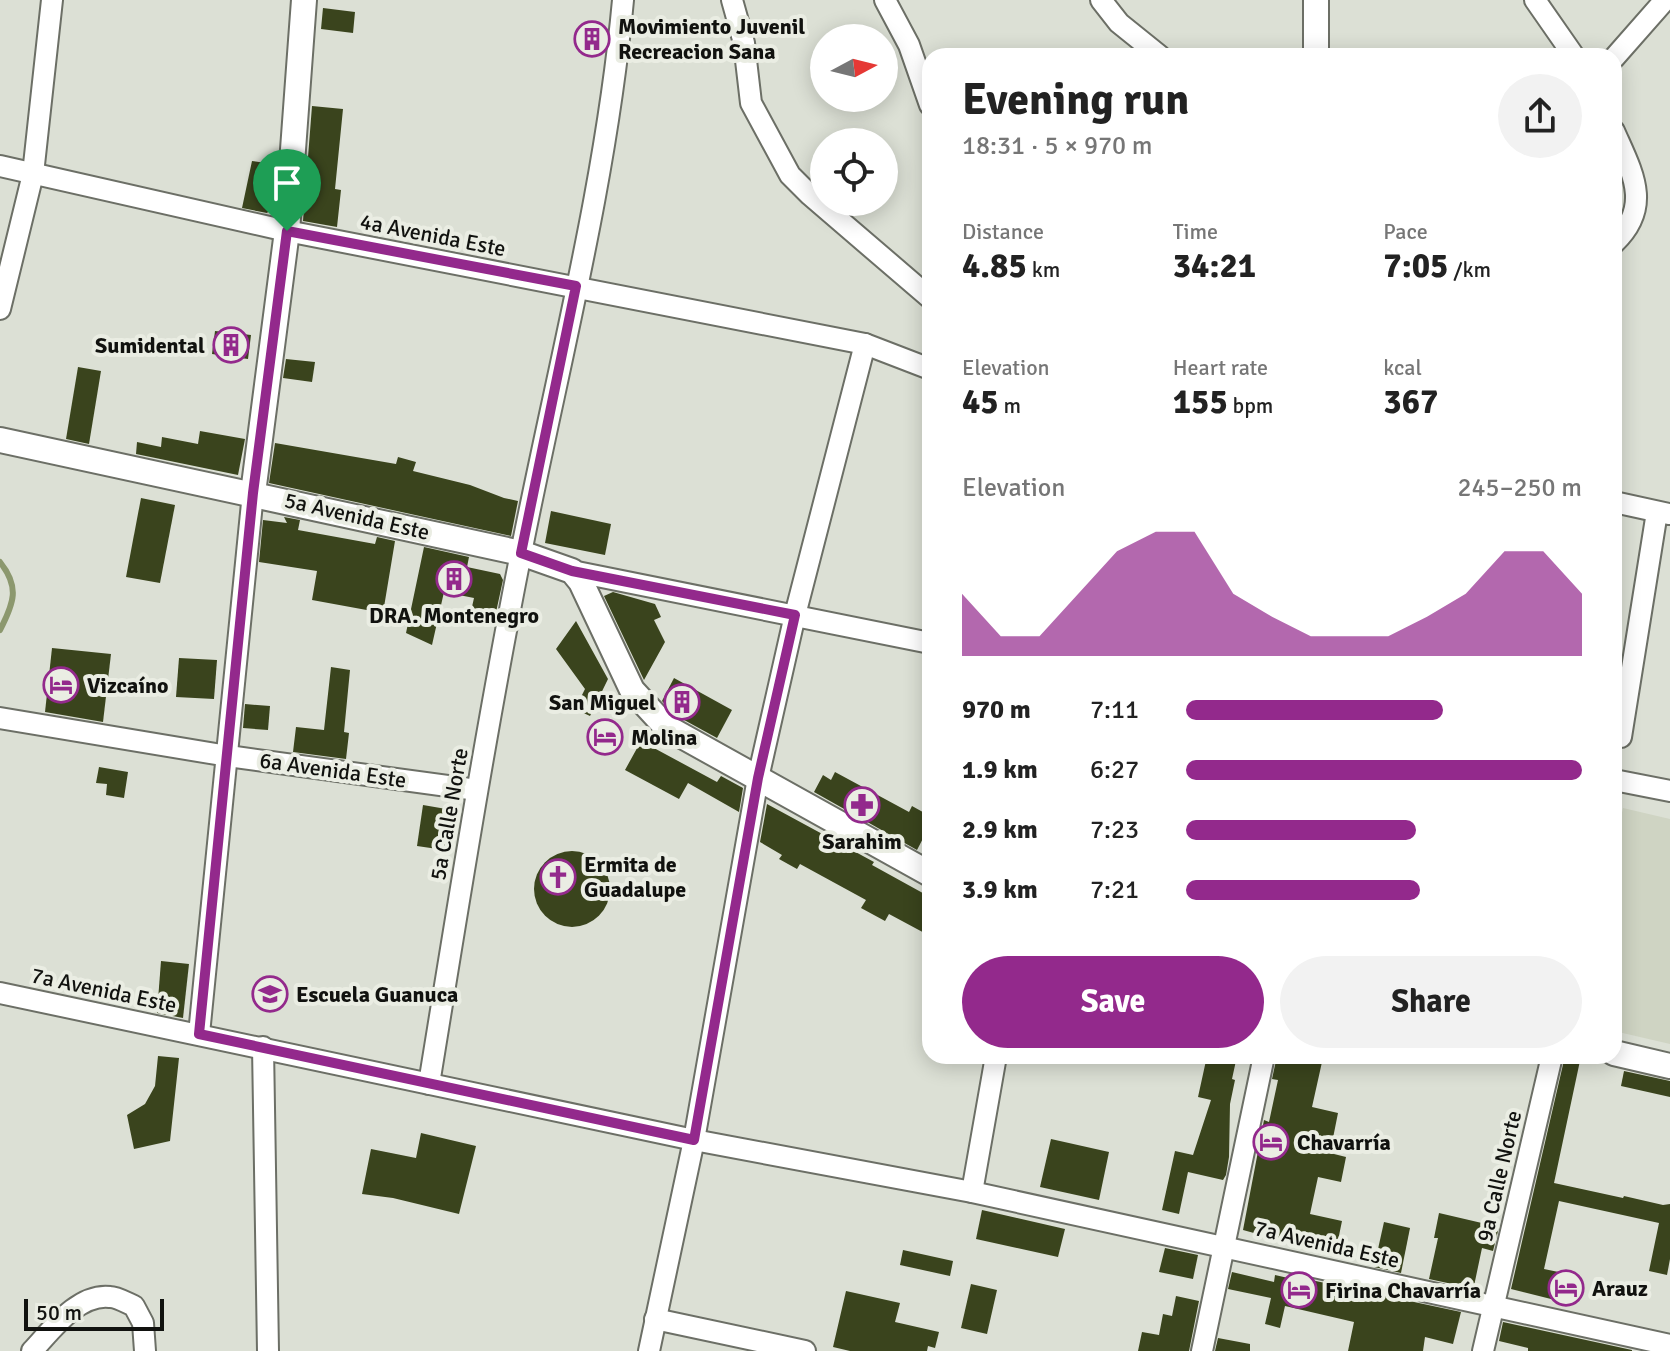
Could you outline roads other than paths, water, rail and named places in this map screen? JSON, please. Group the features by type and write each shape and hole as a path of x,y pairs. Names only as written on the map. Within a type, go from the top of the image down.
{"street":[{"path":"0,309 33,174 52,0"},
{"path":"199,1034 253,493 287,231 304,0"},
{"name":"5a Calle Norte","path":"429,1084 477,790 611,103 623,0"},
{"path":"732,0 744,43 751,103 790,175 922,291"},
{"path":"885,0 909,45 922,82"},
{"path":"1101,0 1119,23 1150,48"},
{"path":"1316,0 1316,48"},
{"path":"1535,0 1568,48"},
{"path":"1622,49 1665,0"},
{"path":"1622,149 1638,200 1630,226 1622,234"},
{"name":"4a Avenida Este","path":"0,166 287,231 865,344"},
{"path":"649,1351 694,1140 758,778 795,615 865,344 922,366"},
{"name":"5a Avenida Este","path":"0,440 521,553 572,571"},
{"path":"1622,504 1664,513 1622,732"},
{"path":"572,571 922,641"},
{"path":"572,571 581,582 632,690 666,727 922,870"},
{"name":"6a Avenida Este","path":"0,718 228,756 477,790"},
{"path":"1622,782 1670,791"},
{"name":"7a Avenida Este","path":"0,993 694,1140 972,1192 1670,1345"},
{"path":"263,1047 268,1351"},
{"path":"1622,1055 1670,1066"},
{"path":"972,1192 995,1064"},
{"path":"1202,1351 1262,1064"},
{"name":"9a Calle Norte","path":"1483,1351 1550,1064"},
{"path":"32,1351 64,1317 86,1301 109,1296 134,1306 143,1323 145,1351"},
{"path":"655,1319 805,1351"}],"waterway":[{"path":"0,562 10,579 13,595 0,630"}],"place":[{"name":"Movimiento Juvenil Recreacion Sana","path":"592,39"},
{"name":"Sumidental","path":"231,345"},
{"name":"DRA. Montenegro","path":"454,579"},
{"name":"Vizcaíno","path":"61,685"},
{"name":"San Miguel","path":"682,702"},
{"name":"Molina","path":"605,737"},
{"name":"Sarahim","path":"862,805"},
{"name":"Ermita de Guadalupe","path":"558,877"},
{"name":"Escuela Guanuca","path":"270,994"},
{"name":"Chavarría","path":"1271,1142"},
{"name":"Arauz","path":"1566,1288"},
{"name":"Firina Chavarría","path":"1299,1290"}]}
